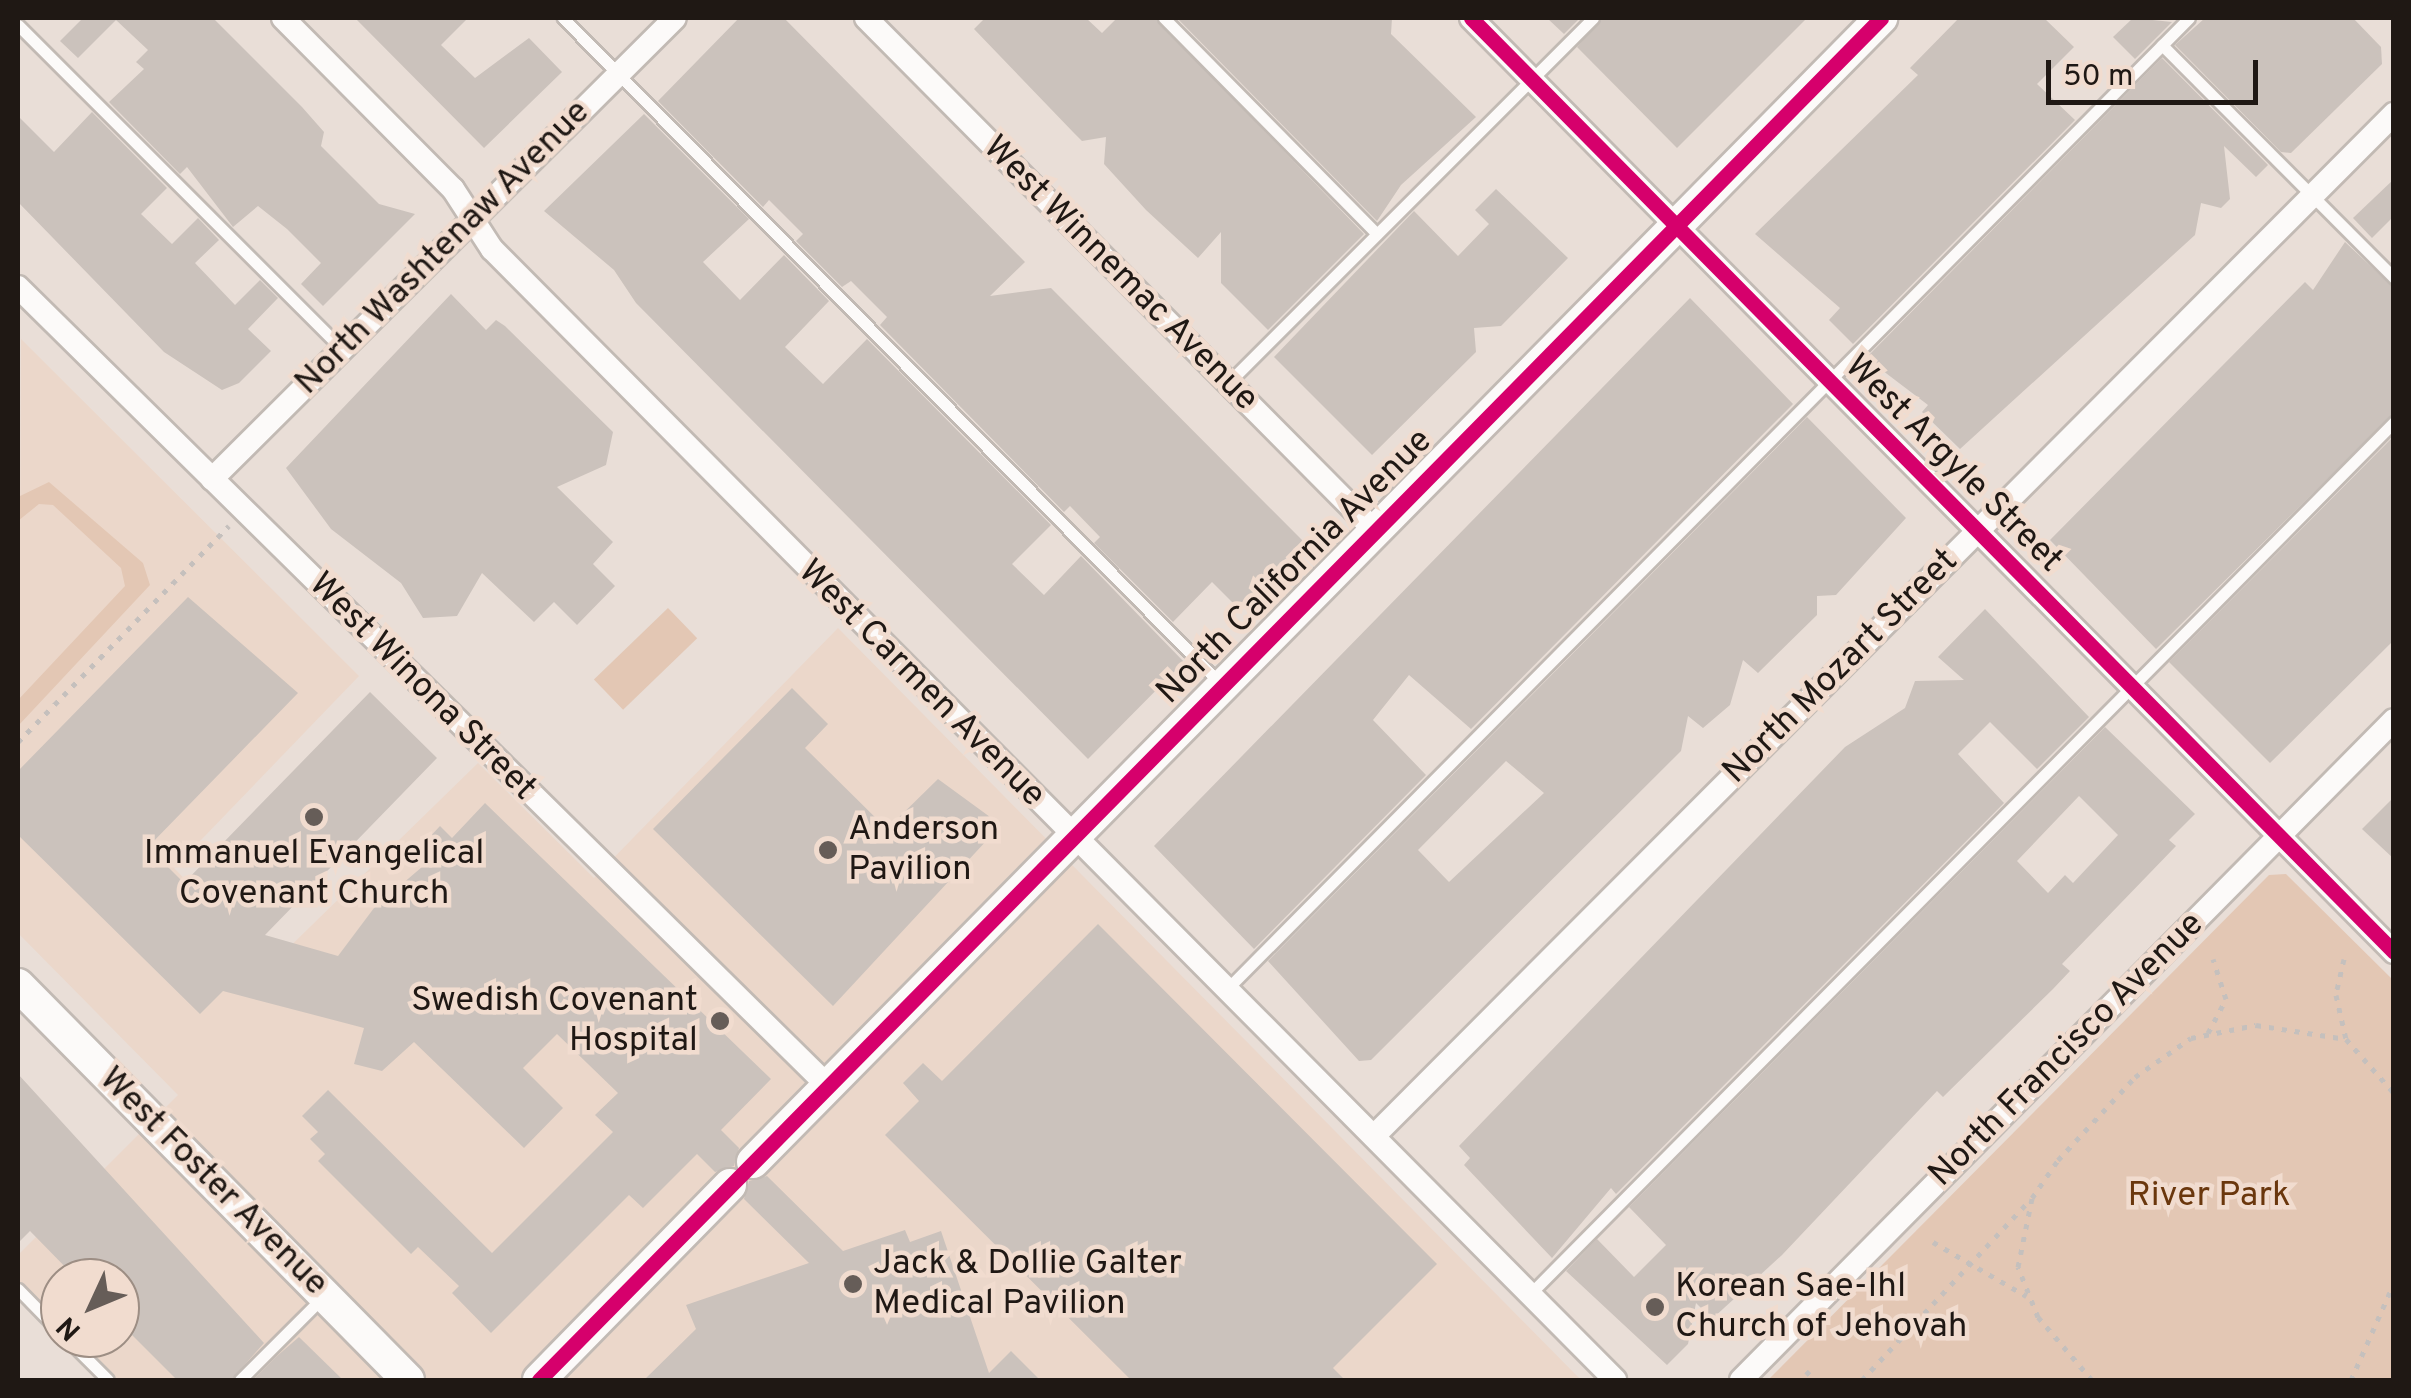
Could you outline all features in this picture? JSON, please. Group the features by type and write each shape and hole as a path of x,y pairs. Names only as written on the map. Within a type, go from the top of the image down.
{"main road":[{"name":"North California Avenue","path":"752,1162 1881,18"},
{"name":"West Foster Avenue","path":"18,985 408,1380"},
{"path":"539,1380 730,1186"}],"street":[{"name":"West Carmen Avenue","path":"283,18 454,189 470,218 1071,836 1615,1380"},
{"name":"North Washtenaw Avenue","path":"212,479 340,347 675,18"},
{"name":"West Winnemac Avenue","path":"866,18 1374,530"},
{"name":"West Argyle Street","path":"1470,18 2394,952"},
{"name":"North Mozart Street","path":"1374,1136 2394,114"},
{"name":"West Winona Street","path":"18,287 828,1086"},
{"name":"North Francisco Avenue","path":"1741,1380 2394,720"}],"lane":[{"path":"563,18 1221,684"},
{"path":"1164,18 1377,234"},
{"path":"1228,383 1593,18"},
{"path":"1226,990 2190,18"},
{"path":"18,24 340,347"},
{"path":"2162,45 2394,278"},
{"path":"1530,1294 2394,422"},
{"path":"18,1289 40,1312"},
{"path":"240,1380 324,1296"},
{"path":"86,1358 108,1380"}],"path":[{"path":"18,742 232,523"},
{"path":"2208,1033 2226,1000 2213,959"},
{"path":"2344,959 2336,995 2346,1039 2394,1094"},
{"path":"1862,1380 1968,1270 2136,1077 2208,1033 2288,1026 2346,1039"},
{"path":"2032,1198 2018,1267 2026,1296 2092,1380"},
{"path":"1933,1242 1968,1270 2026,1296"},
{"path":"2352,1380 2394,1283"},
{"path":"1806,1371 1815,1380"}],"shaded area":[{"name":"Swedish Covenant Hospital","path":"21,339 359,676 174,868 270,966 478,763 594,878 838,628 1581,1380 113,1380 91,1358 140,1358 140,1258 40,1258 40,1307 18,1284 18,1255 178,1095 18,933"}],"green space":[{"path":"49,482 143,563 150,585 18,726 18,700 125,586 121,568 53,505 39,504 18,521 18,497"},
{"path":"668,608 697,638 623,710 594,680"},
{"name":"River Park","path":"2286,874 2393,980 2393,1380 1768,1380 2269,875"}],"building":[{"path":"83,18 213,18 302,107 324,132 321,146 379,204 415,214 323,306 301,284 321,263 287,229 258,206 233,227 187,167 180,174 109,102 144,69 136,62 148,50 116,20 78,58 60,41"},
{"path":"355,18 468,18 441,45 475,78 529,38 562,72 484,148"},
{"path":"739,18 784,18 1025,262 990,296 1051,288 1303,541 1238,608 1212,582 1173,622 1094,543 1100,537 1070,506 1064,512 880,325 887,317 851,281 842,287 796,241 803,234 769,200 763,207 658,101"},
{"path":"985,18 1086,18 1102,33 1117,18 1155,18 1364,234 1268,330 1221,283 1221,232 1198,258 1104,164 1106,137 1082,141 974,29"},
{"path":"1177,18 1392,18 1391,34 1476,117 1401,185 1377,221"},
{"path":"1547,18 1580,18 1564,34"},
{"path":"1602,18 1807,18 1677,148 1577,47"},
{"path":"1959,18 2044,18 2074,47 2037,84 2075,120 1853,344 1829,320 1840,308 1755,234 1918,75 1910,68"},
{"path":"2133,18 2172,22 2135,59 2113,37"},
{"path":"2205,18 2353,18 2381,47 2382,64 2291,153 2281,152 2175,45"},
{"path":"2162,58 2268,165 2256,177 2224,146 2230,199 2221,208 2201,203 2195,235 1960,449 1922,412 1928,405 1866,358"},
{"path":"92,112 167,188 141,214 172,244 198,218 219,240 195,263 235,305 260,280 278,298 248,329 271,351 239,383 222,390 164,352 18,202 18,116 54,152"},
{"path":"644,114 749,219 703,262 740,300 784,255 829,301 785,347 823,384 867,339 1051,525 1012,564 1044,595 1081,556 1184,662 1088,759 636,303 614,270 544,211"},
{"path":"2394,179 2394,216 2372,238 2353,218"},
{"path":"1496,189 1568,258 1501,326 1474,328 1476,352 1372,455 1274,357 1414,211 1458,256 1489,224 1475,210"},
{"path":"2345,242 2394,288 2394,413 2156,649 2050,540 2305,282 2313,290"},
{"path":"451,294 486,330 496,320 505,326 613,432 606,465 557,487 613,542 593,564 615,586 577,625 554,602 534,622 482,573 457,616 423,618 401,583 331,529 286,468"},
{"path":"1690,298 1793,404 1471,729 1409,675 1373,720 1426,775 1254,949 1154,846"},
{"path":"1807,417 1906,518 1836,595 1817,596 1817,615 1758,673 1743,660 1730,705 1703,728 1688,716 1681,751 1371,1060 1359,1061 1268,961","holes":["1506,761 1544,793 1449,882 1418,850"]},
{"path":"2394,436 2394,640 2270,763 2169,662"},
{"path":"188,597 298,693 148,847 184,883 370,692 437,758 265,935 338,956 374,908 436,855 424,843 440,826 452,838 485,803 771,1079 721,1130 739,1148 734,1166 715,1172 697,1154 643,1208 629,1195 491,1333 452,1293 459,1286 418,1247 411,1254 318,1161 325,1154 310,1139 318,1132 302,1116 328,1090 492,1253 613,1132 595,1115 618,1093 557,1034 523,1068 563,1108 524,1148 414,1042 382,1071 354,1064 364,1028 223,991 200,1014 18,835 18,771"},
{"path":"1985,609 2089,717 2037,769 1990,722 1958,754 2004,803 1616,1194 1611,1188 1552,1258 1464,1165 1470,1158 1459,1146 1845,747 1905,708 1915,681 1964,680 1938,657"},
{"name":"Anderson Pavilion","path":"792,688 828,724 805,748 887,829 938,779 1001,825 833,1006 653,829"},
{"path":"2105,727 2195,814 2169,840 2176,846 2062,964 2070,971 1943,1097 1937,1091 1782,1255 1712,1319 1696,1303 1688,1344 1667,1365 1566,1271 1597,1239 1634,1277 1666,1245 1629,1207","holes":["2079,796 2118,835 2073,883 2065,875 2048,893 2017,861"]},
{"path":"2394,797 2394,859 2362,829"},
{"path":"1098,924 1437,1264 1333,1368 1345,1380 1131,1380 885,1135 919,1101 903,1083 923,1063 942,1081"},
{"path":"18,1074 264,1343 231,1380 177,1380 140,1343 140,1258 56,1258 30,1231 18,1243"},
{"name":"Jack & Dollie Galter Medical Pavilion","path":"767,1176 843,1251 905,1230 910,1242 941,1231 989,1373 1011,1351 1040,1380 644,1380 696,1329 686,1305 809,1263 744,1199 749,1181"},
{"path":"299,1337 343,1380 253,1380 277,1356"}],"cycle path":[{"path":"1471,18 2394,952"},
{"path":"539,1380 1881,18"}],"place":[{"name":"Immanuel Evangelical Covenant Church","path":"314,817"},
{"name":"Anderson Pavilion","path":"828,850"},
{"name":"Swedish Covenant Hospital","path":"720,1021"},
{"name":"Jack & Dollie Galter Medical Pavilion","path":"853,1284"},
{"name":"Korean Sae-Ihl Church of Jehovah","path":"1655,1307"}]}
